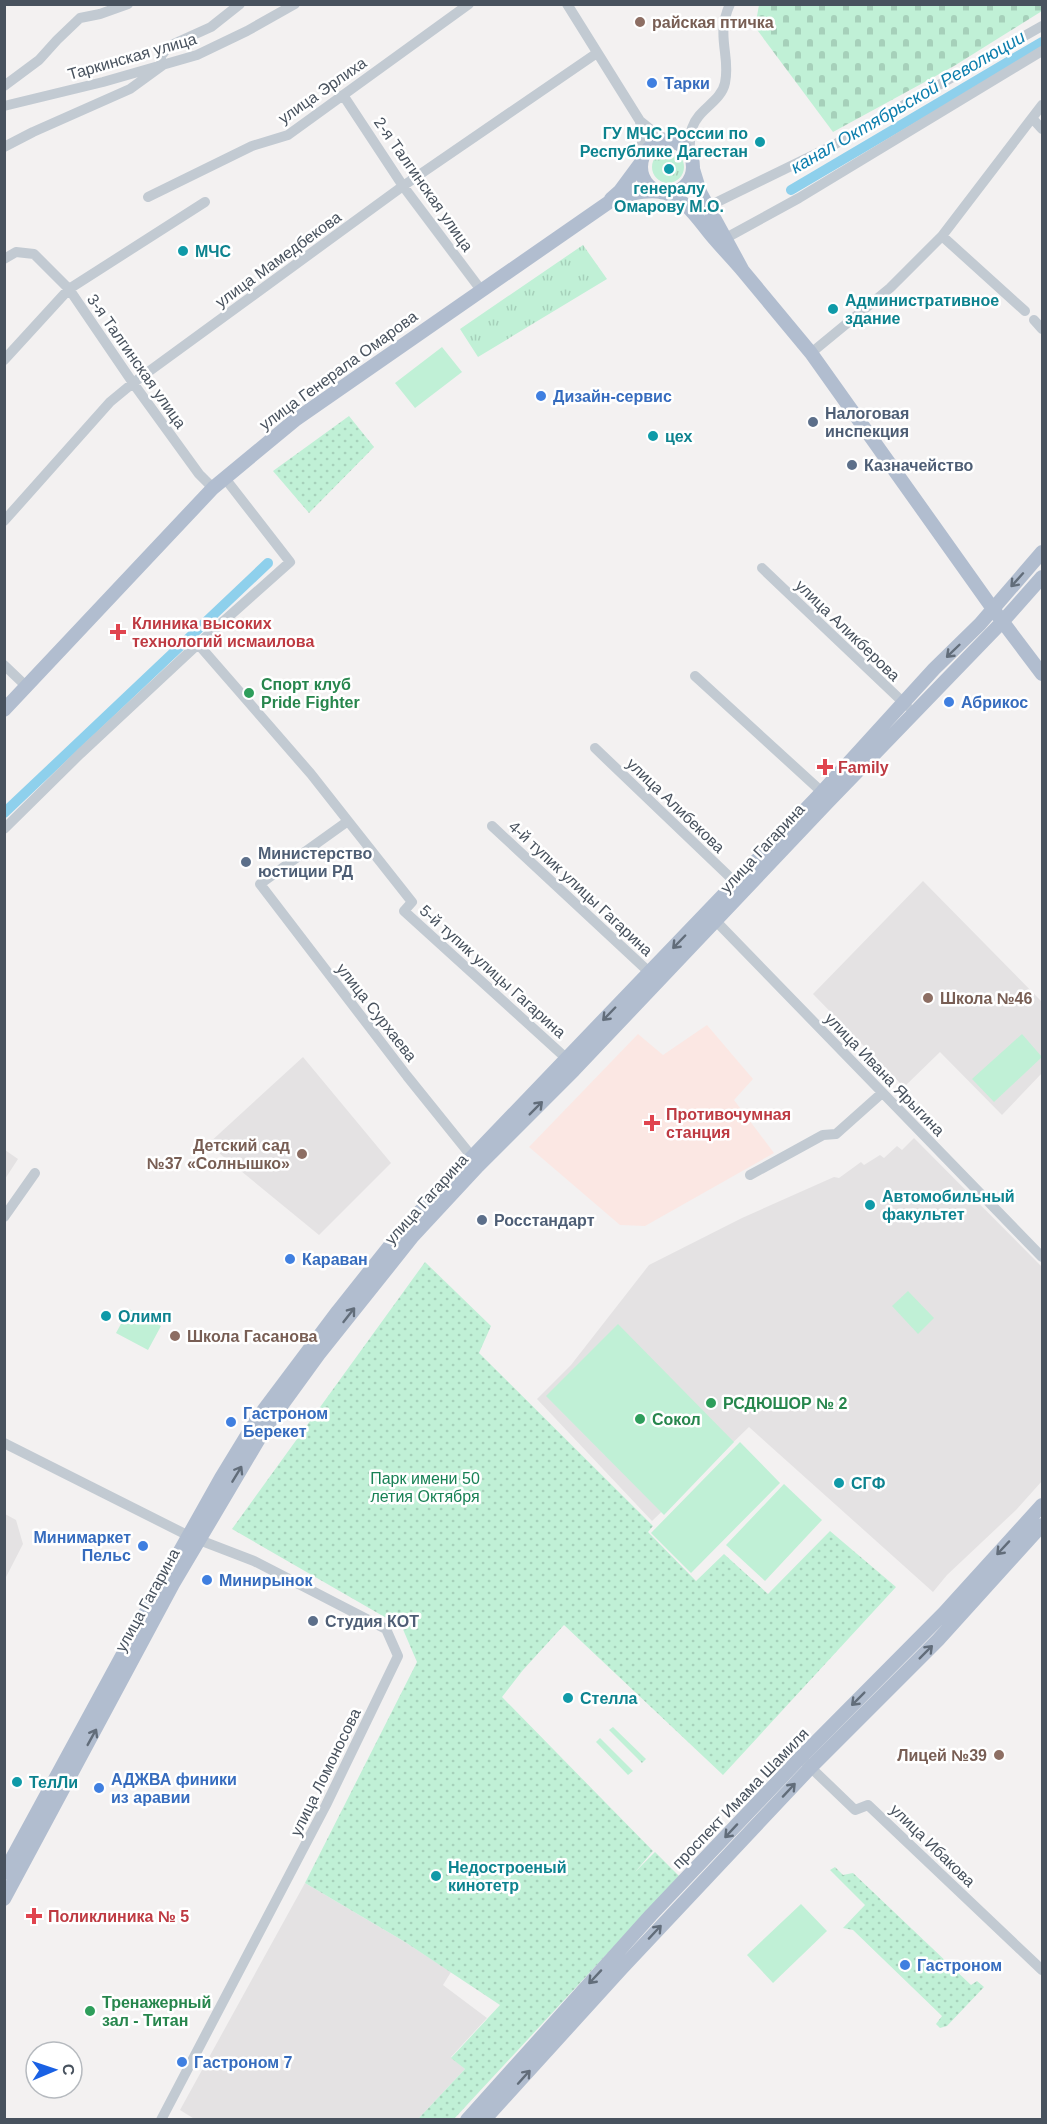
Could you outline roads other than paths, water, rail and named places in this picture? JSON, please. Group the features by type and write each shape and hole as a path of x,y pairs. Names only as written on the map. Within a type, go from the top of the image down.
{"main road":[{"path":"743,271 700,192 687,150 673,142 663,141 653,145 646,151 640,164 646,182 660,192 675,197 686,206 811,353 993,609 1042,674"},
{"path":"660,192 674,192 683,188 689,181 691,162"},
{"name":"улица Генерала Омарова","path":"4,709 212,488 295,418 614,196 640,164"},
{"name":"улица Генерала Омарова","path":"480,289 615,198 642,192 660,192"},
{"name":"улица Генерала Омарова","path":"4,709 212,488"},
{"name":"улица Гагарина","path":"4,1873 194,1537 257,1419 325,1328 404,1228 649,972 711,916 736,883 933,669 980,624 1042,552"},
{"name":"улица Гагарина","path":"4,1899 158,1611 194,1537 266,1427 319,1354 413,1236 711,916 1003,621 1042,577"},
{"name":"проспект Имама Шамиля","path":"949,1618 1042,1505"},
{"name":"проспект Имама Шамиля","path":"467,2120 651,1915 1042,1524"},
{"name":"проспект Имама Шамиля","path":"484,2120 805,1763"}],"street":[{"path":"4,86 39,60 80,18 128,4"},
{"path":"4,147 130,90 163,65 160,57 169,46 211,27 240,4"},
{"name":"Таркинская улица","path":"4,106 197,55 295,4"},
{"name":"улица Эрлиха","path":"148,197 252,146 288,135 469,4"},
{"path":"567,4 640,121 656,134 673,142"},
{"path":"691,162 690,136 693,125 700,114 719,96 725,82 723,28 730,4"},
{"path":"708,207 832,146 1042,26"},
{"path":"726,238 799,198 1042,51"},
{"name":"улица Мамедбекова","path":"4,521 110,402 133,383 403,186 597,53"},
{"name":"2-я Талгинская улица","path":"343,95 403,186 480,289"},
{"path":"811,353 890,288 942,236 1042,105"},
{"path":"1032,118 1042,129"},
{"path":"640,121 642,142 640,164"},
{"path":"4,360 69,289 205,202"},
{"path":"942,236 1025,311"},
{"name":"3-я Талгинская улица","path":"4,260 16,252 34,254 69,289 133,383 199,474 212,488"},
{"path":"1034,320 1042,329"},
{"path":"4,829 80,754 290,562 224,478"},
{"name":"улица Аликберова","path":"762,568 914,712"},
{"path":"198,644 311,774 348,821"},
{"path":"4,665 26,686"},
{"path":"695,675 822,792"},
{"name":"улица Алибекова","path":"595,748 736,883"},
{"name":"улица Сурхаева","path":"348,821 260,884 473,1158"},
{"name":"5-й тупик улицы Гагарина","path":"348,821 412,902 404,911 567,1059"},
{"name":"4-й тупик улицы Гагарина","path":"492,826 649,972"},
{"name":"улица Ивана Ярыгина","path":"711,916 1042,1257"},
{"path":"750,1175 823,1135 836,1134 882,1093"},
{"path":"4,1217 35,1173"},
{"path":"4,1443 194,1537"},
{"name":"улица Ломоносова","path":"161,2120 326,1805 398,1656 386,1629 254,1561 194,1537"},
{"name":"улица Ибакова","path":"805,1763 855,1810 868,1805 1042,1970"}],"waterway":[{"name":"канал Октябрьской Революции","path":"791,190 1042,42"},
{"name":"канал Октябрьской Революции","path":"4,813 268,563"}],"place":[{"name":"райская птичка","path":"640,22"},
{"name":"Тарки","path":"652,83"},
{"name":"ГУ МЧС России по Республике Дагестан","path":"760,142"},
{"name":"генералу Омарову М.О.","path":"669,169"},
{"name":"МЧС","path":"183,251"},
{"name":"Административное здание","path":"833,309"},
{"name":"Дизайн-сервис","path":"541,396"},
{"name":"Налоговая инспекция","path":"813,422"},
{"name":"цех","path":"653,436"},
{"name":"Казначейство","path":"852,465"},
{"name":"Клиника высоких технологий исмаилова","path":"118,632"},
{"name":"Спорт клуб Pride Fighter","path":"249,693"},
{"name":"Абрикос","path":"949,702"},
{"name":"Family","path":"825,767"},
{"name":"Министерство юстиции РД","path":"246,862"},
{"name":"Школа №46","path":"928,998"},
{"name":"Противочумная станция","path":"652,1123"},
{"name":"Детский сад №37 «Солнышко»","path":"302,1154"},
{"name":"Автомобильный факультет","path":"870,1205"},
{"name":"Росстандарт","path":"482,1220"},
{"name":"Караван","path":"290,1259"},
{"name":"Олимп","path":"106,1316"},
{"name":"Школа Гасанова","path":"175,1336"},
{"name":"РСДЮШОР № 2","path":"711,1403"},
{"name":"Сокол","path":"640,1419"},
{"name":"Гастроном Берекет","path":"231,1422"},
{"name":"СГФ","path":"839,1483"},
{"name":"Минимаркет Пельс","path":"143,1546"},
{"name":"Минирынок","path":"207,1580"},
{"name":"Студия КОТ","path":"313,1621"},
{"name":"Стелла","path":"568,1698"},
{"name":"Лицей №39","path":"999,1755"},
{"name":"ТелЛи","path":"17,1782"},
{"name":"АДЖВА финики из аравии","path":"99,1788"},
{"name":"Недостроеный кинотетр","path":"436,1876"},
{"name":"Поликлиника № 5","path":"34,1916"},
{"name":"Гастроном","path":"905,1965"},
{"name":"Тренажерный зал - Титан","path":"90,2011"},
{"name":"Гастроном 7","path":"182,2062"}],"park label":[{"name":"Парк имени 50 летия Октября","path":"425,1487"}]}
